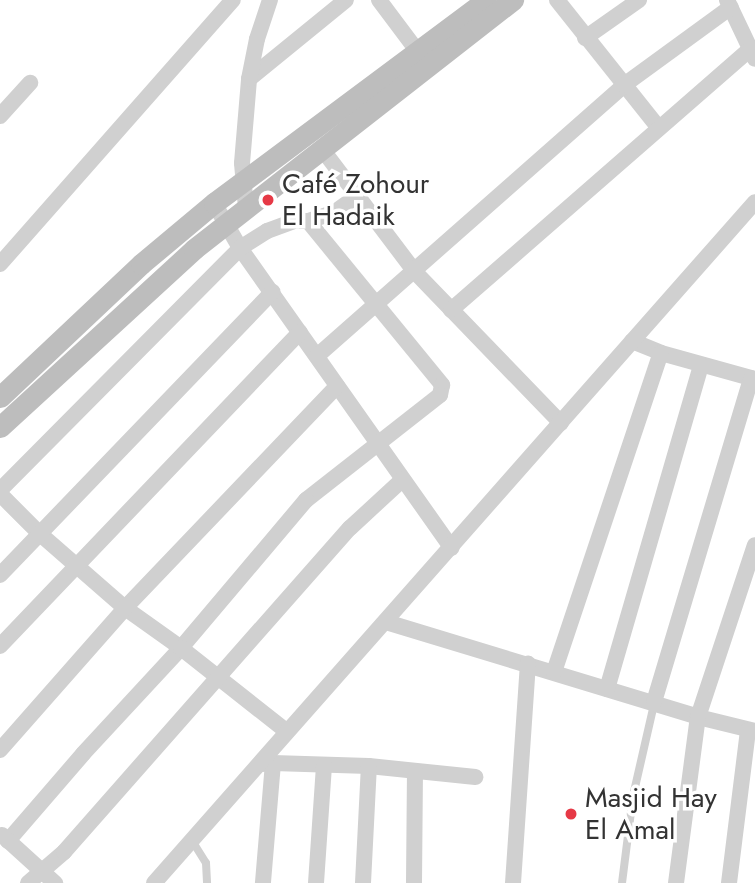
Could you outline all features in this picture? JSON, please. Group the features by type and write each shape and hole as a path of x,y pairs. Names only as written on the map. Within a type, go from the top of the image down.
{"main road":[{"path":"0,397 130,274 214,203 486,0"},
{"path":"0,427 110,323 226,224 513,0"}],"street":[{"path":"0,264 233,0"},
{"path":"246,208 242,182 249,79 257,39 270,0"},
{"path":"249,79 346,0"},
{"path":"379,0 418,52"},
{"path":"557,0 658,127"},
{"path":"585,38 639,0"},
{"path":"317,356 624,85 729,4 753,53 658,127 451,310"},
{"path":"0,116 30,83"},
{"path":"322,149 415,272 561,423"},
{"path":"286,731 181,648 125,608 39,533 0,492 240,248 283,223 308,221 335,212 357,196"},
{"path":"154,883 191,839 265,764 286,731 452,548 755,202"},
{"path":"214,203 240,248 452,548"},
{"path":"55,883 4,837 181,648 306,500 339,472 379,445 440,395 443,389 439,378 308,221"},
{"path":"0,575 272,292"},
{"path":"0,646 300,332"},
{"path":"632,341 661,353 753,379 654,702"},
{"path":"554,672 661,353"},
{"path":"607,689 701,365"},
{"path":"0,750 125,608 337,386"},
{"path":"28,883 64,852 341,538 402,480"},
{"path":"676,883 698,717 755,545"},
{"path":"386,622 751,731 729,883"},
{"path":"513,883 528,664"},
{"path":"265,764 369,766 475,777"},
{"path":"263,883 265,764"},
{"path":"316,883 324,765"},
{"path":"363,883 369,766"},
{"path":"414,883 415,771"}],"lane":[{"path":"622,883 633,796 654,702"},
{"path":"191,839 206,863 207,883"}],"place":[{"name":"Café Zohour El Hadaik","path":"268,200"},
{"name":"Masjid Hay El Amal","path":"571,814"}]}
